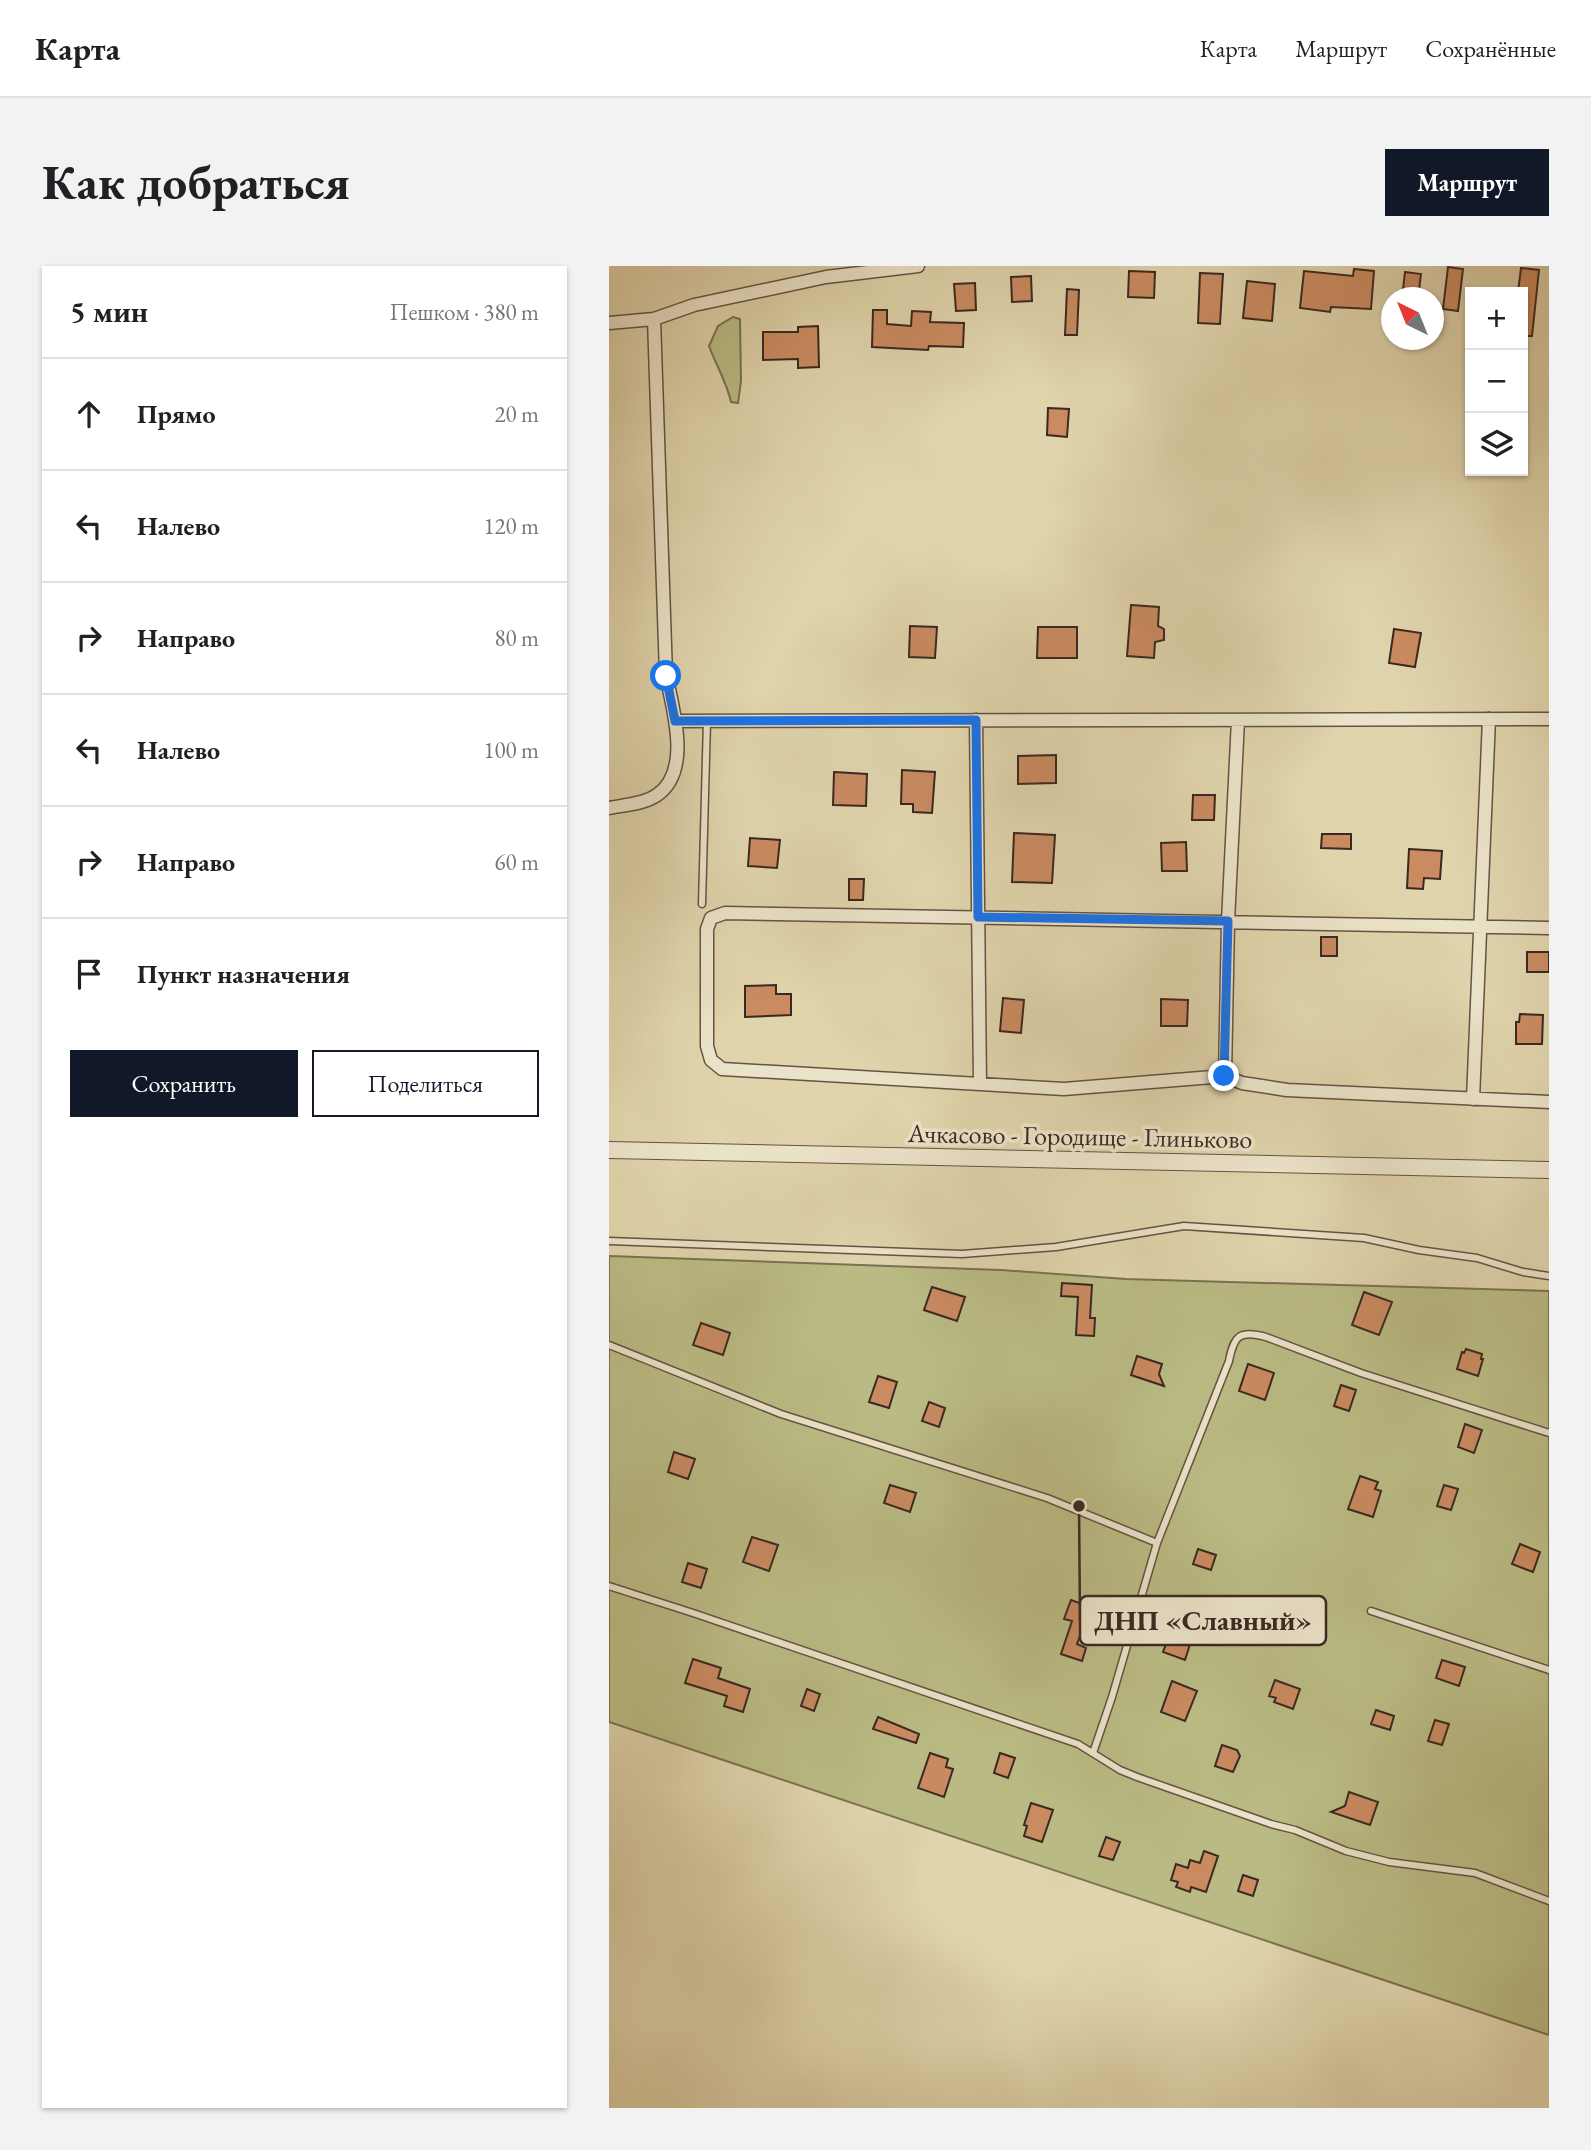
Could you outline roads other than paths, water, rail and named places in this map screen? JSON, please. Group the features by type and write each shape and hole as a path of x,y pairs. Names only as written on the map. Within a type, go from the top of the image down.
{"street":[{"path":"609,323 655,319 694,304 826,277 918,266"},
{"path":"609,808 644,801 658,795 671,778 678,754 666,676 655,319"},
{"path":"1473,1099 1489,719"},
{"path":"675,721 1549,719"},
{"path":"976,720 980,1084"},
{"path":"1224,1076 1238,720"},
{"path":"1549,928 725,913 711,918 708,929 707,1046 711,1060 722,1069 1064,1089 1224,1076 1242,1083 1287,1090 1549,1102"},
{"name":"Ачкасово - Городище - Глиньково","path":"609,1150 1549,1170"}],"lane":[{"path":"702,904 707,721"},
{"path":"609,1241 962,1254 1056,1247 1184,1226 1364,1238 1419,1250 1477,1258 1523,1272 1549,1276"},
{"path":"1093,1753 1157,1543 1229,1361 1232,1346 1239,1336 1250,1333 1361,1373 1549,1433"},
{"path":"609,1345 781,1413 1047,1497 1157,1543"},
{"path":"609,1586 1065,1739 1137,1777 1295,1830 1346,1851 1389,1862 1475,1873 1549,1901"},
{"path":"1371,1611 1549,1670"}],"place":[{"name":"ДНП «Славный»","path":"1079,1506"}]}
